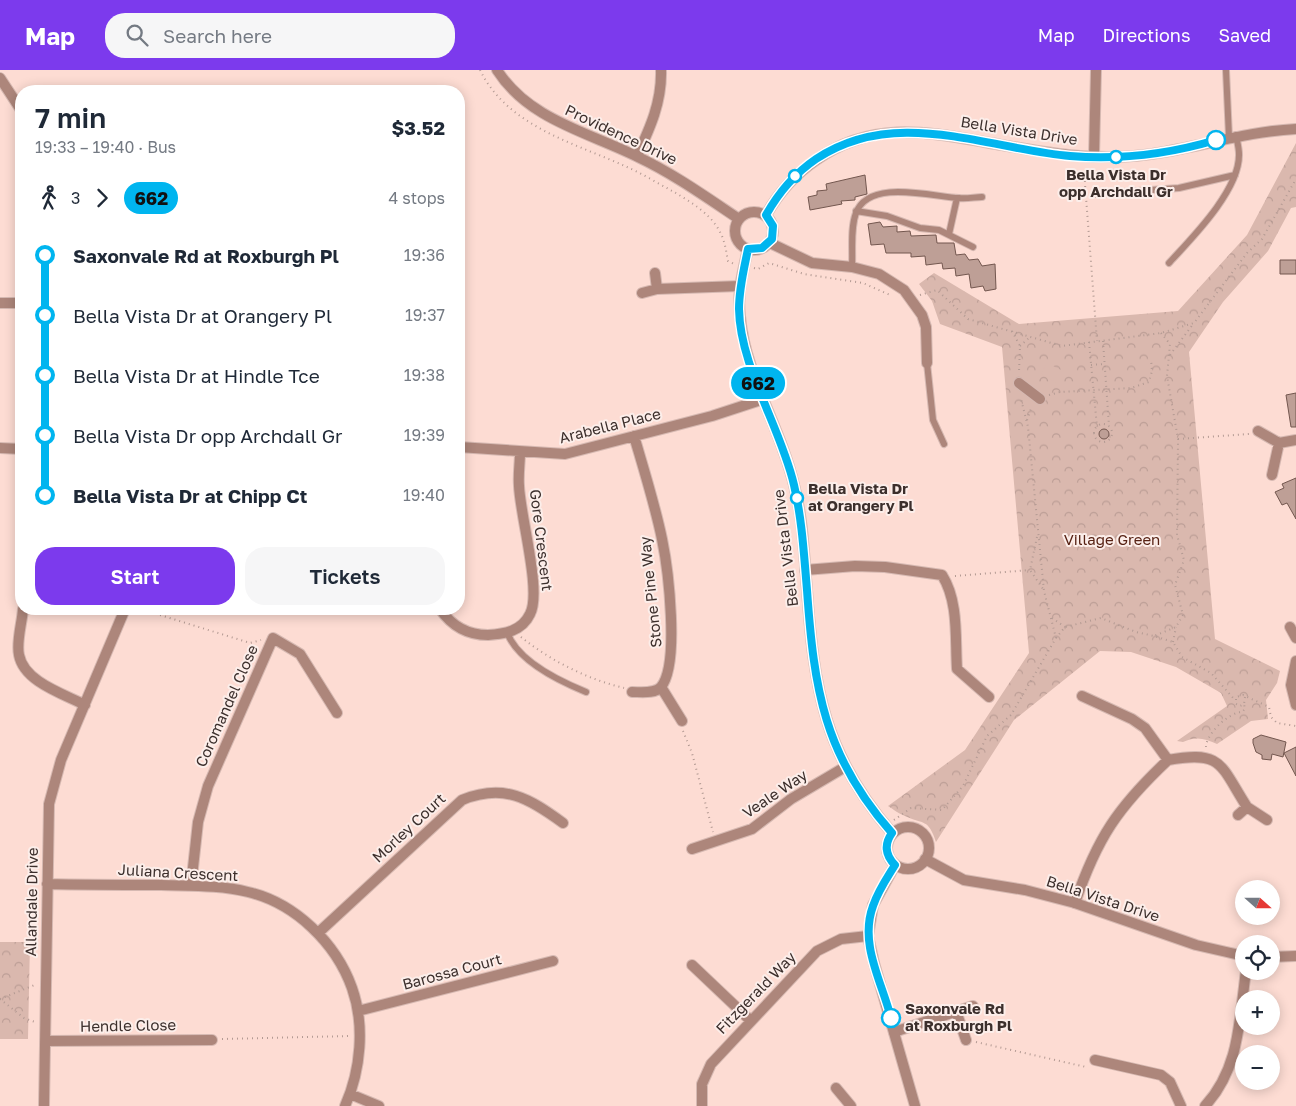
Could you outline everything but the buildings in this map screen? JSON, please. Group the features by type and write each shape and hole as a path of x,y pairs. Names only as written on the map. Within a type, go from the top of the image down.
{"street":[{"name":"Providence Drive","path":"497,70 516,93 539,112 570,128 637,156 680,180 739,218"},
{"path":"637,156 654,120 662,88 661,70"},
{"path":"1094,157 1096,70"},
{"path":"0,78 15,101"},
{"name":"Bella Vista Drive","path":"766,215 781,190 812,162 842,145 884,133 924,132 1055,154 1094,157 1135,156 1178,150 1232,136 1296,129"},
{"path":"759,211 766,215 772,222 774,230 770,243 758,250 748,249 741,245 735,234 739,218 750,212 759,211"},
{"path":"770,243 804,261 864,269 891,280 913,300 922,315 926,327 927,363"},
{"name":"Bella Vista Drive","path":"748,249 740,286 739,307 742,336 794,484 801,520 813,660 819,696 832,739 845,768 869,805 889,830"},
{"path":"655,273 657,289"},
{"path":"642,293 657,289 740,286"},
{"path":"0,303 15,303"},
{"path":"1019,383 1040,399"},
{"name":"Arabella Place","path":"465,447 565,454 712,416 764,399"},
{"path":"1258,431 1279,443 1296,440"},
{"name":"Stone Pine Way","path":"634,436 663,540 665,556 672,643 669,666 661,687"},
{"path":"1272,475 1279,443"},
{"path":"0,448 15,449"},
{"name":"Gore Crescent","path":"510,632 526,621 534,600 519,487 520,452"},
{"path":"805,570 854,566 885,567 942,575 949,586 953,602 957,669 989,697"},
{"path":"22,615 19,654 23,667 35,678 85,705"},
{"name":"Allandale Drive","path":"44,1106 49,804 62,760 122,615"},
{"path":"445,615 450,622 466,631 483,635 510,632"},
{"path":"1290,627 1296,638"},
{"name":"Coromandel Close","path":"192,886 198,822 208,786 273,638 300,654 338,713"},
{"path":"1295,705 1290,685 1296,661"},
{"path":"632,692 656,691 661,687 682,721"},
{"path":"1082,696 1145,728 1168,760"},
{"path":"1075,902 1086,871 1106,830 1124,805 1168,760 1190,756 1207,757 1219,765 1247,807 1267,820"},
{"name":"Veale Way","path":"692,849 752,829 791,799 845,768"},
{"name":"Morley Court","path":"318,933 462,800 481,792 506,793 539,806 563,823"},
{"path":"1238,815 1247,807"},
{"path":"907,826 920,830 929,844 925,859 919,866 910,869 895,865 889,858 886,850 889,830 907,826"},
{"name":"Bella Vista Drive","path":"925,859 964,880 1025,890 1075,902 1196,945 1235,954"},
{"path":"895,865 873,905 868,936 915,1106"},
{"name":"Juliana Crescent","path":"47,884 192,886 247,891 279,903 318,933 341,963 348,978 358,1011 360,1036 359,1055 350,1094 345,1106"},
{"name":"Fitzgerald Way","path":"702,1106 702,1084 706,1071 722,1050 818,951 841,939 868,936"},
{"path":"1280,957 1296,956"},
{"name":"Barossa Court","path":"358,1011 553,961"},
{"path":"692,965 751,1021"},
{"path":"1205,1106 1218,1093 1229,1072 1236,1046 1245,980"},
{"path":"894,1032 973,1006"},
{"path":"956,1011 966,1040"},
{"name":"Hendle Close","path":"45,1042 212,1040"},
{"path":"1095,1060 1161,1075 1170,1082 1180,1106"},
{"path":"836,1088 851,1106"},
{"path":"350,1094 378,1106"}],"lane":[{"path":"1169,263 1211,217 1235,174 1240,154 1232,136 1226,70"},
{"path":"1096,194 1179,188 1235,174"},
{"path":"852,267 852,225 856,211 865,202 882,193 896,191 957,198 982,196"},
{"path":"949,234 957,198"},
{"path":"856,211 887,216 920,228 939,230 973,247"},
{"path":"927,363 933,420 944,444"},
{"path":"510,632 515,649 557,680 586,692"}],"path":[{"path":"480,70 500,97 532,124 550,135 628,167 690,202 709,217 720,230 726,244 728,261 731,263"},
{"path":"1084,171 1097,341"},
{"path":"1169,355 1247,253 1262,239 1296,179"},
{"path":"758,269 769,263 804,274 863,283 895,298"},
{"path":"923,293 937,290 968,319 1062,346 1161,333 1194,323"},
{"path":"1012,331 1020,346 1019,383 1027,423 1044,590 1056,638"},
{"path":"1161,333 1170,344 1167,376 1178,439 1178,535 1184,560 1175,586 1182,615 1176,628 1174,642 1182,657 1211,673 1237,705 1244,704"},
{"path":"1020,346 1030,337"},
{"path":"1090,342 1097,427 1094,436 1098,441 1104,442 1109,440 1112,435 1109,426 1105,389 1102,340"},
{"path":"1027,423 1033,405 1040,399 1060,392 1131,388 1149,382 1152,371 1151,359"},
{"path":"1091,365 1104,364"},
{"path":"1097,427 1102,425 1109,426"},
{"path":"1178,439 1250,434 1258,431"},
{"path":"1038,534 1030,570 1044,590"},
{"path":"942,575 965,576 1030,570"},
{"path":"160,615 250,643 273,638"},
{"path":"1052,618 1065,627"},
{"path":"889,830 911,808 942,810 963,786 987,736 1011,715 1056,638 1065,627 1101,618 1136,632 1174,642"},
{"path":"1154,636 1176,628"},
{"path":"510,632 544,656 606,683 628,689 632,692"},
{"path":"1234,699 1238,695 1269,707 1271,717 1276,723 1296,726"},
{"path":"1207,757 1205,744 1213,732 1236,712 1242,712 1245,709 1245,697"},
{"path":"682,721 682,729 692,754 715,842"},
{"path":"0,999 46,981"},
{"path":"0,999 24,1018 45,1025"},
{"path":"212,1040 360,1036"},
{"path":"966,1040 1088,1067 1095,1060"}],"green space":[{"name":"Village Green","path":"1296,143 1296,207 1291,208 1268,251 1223,302 1189,352 1215,639 1280,671 1277,683 1266,700 1268,719 1251,721 1217,744 1200,738 1183,742 1177,741 1227,706 1221,693 1176,667 1131,652 1100,651 1014,720 936,842 925,823 911,819 888,806 965,750 1029,653 1002,347 940,324 932,301 919,284 934,273 1019,324 1178,311 1247,235"},
{"path":"1047,363 1063,371 1057,383 1041,374"},
{"path":"0,942 30,942 28,1039 0,1039"}],"bus line":[{"name":"662","path":"891,1018 869,947 868,936 869,920 873,905 895,865 889,858 886,850 887,842 892,833 853,782 843,764 824,717 813,660 798,501 788,463 742,336 739,307 740,286 748,249 758,250 770,243 774,230 770,218 766,215 781,190 791,179 825,153 857,139 898,131 914,131 1055,154 1094,157 1135,156 1178,150 1216,140"}],"place":[{"name":"Bella Vista Dr opp Archdall Gr","path":"1116,157"},
{"name":"Bella Vista Dr at Orangery Pl","path":"797,498"},
{"name":"Saxonvale Rd at Roxburgh Pl","path":"891,1018"}]}
